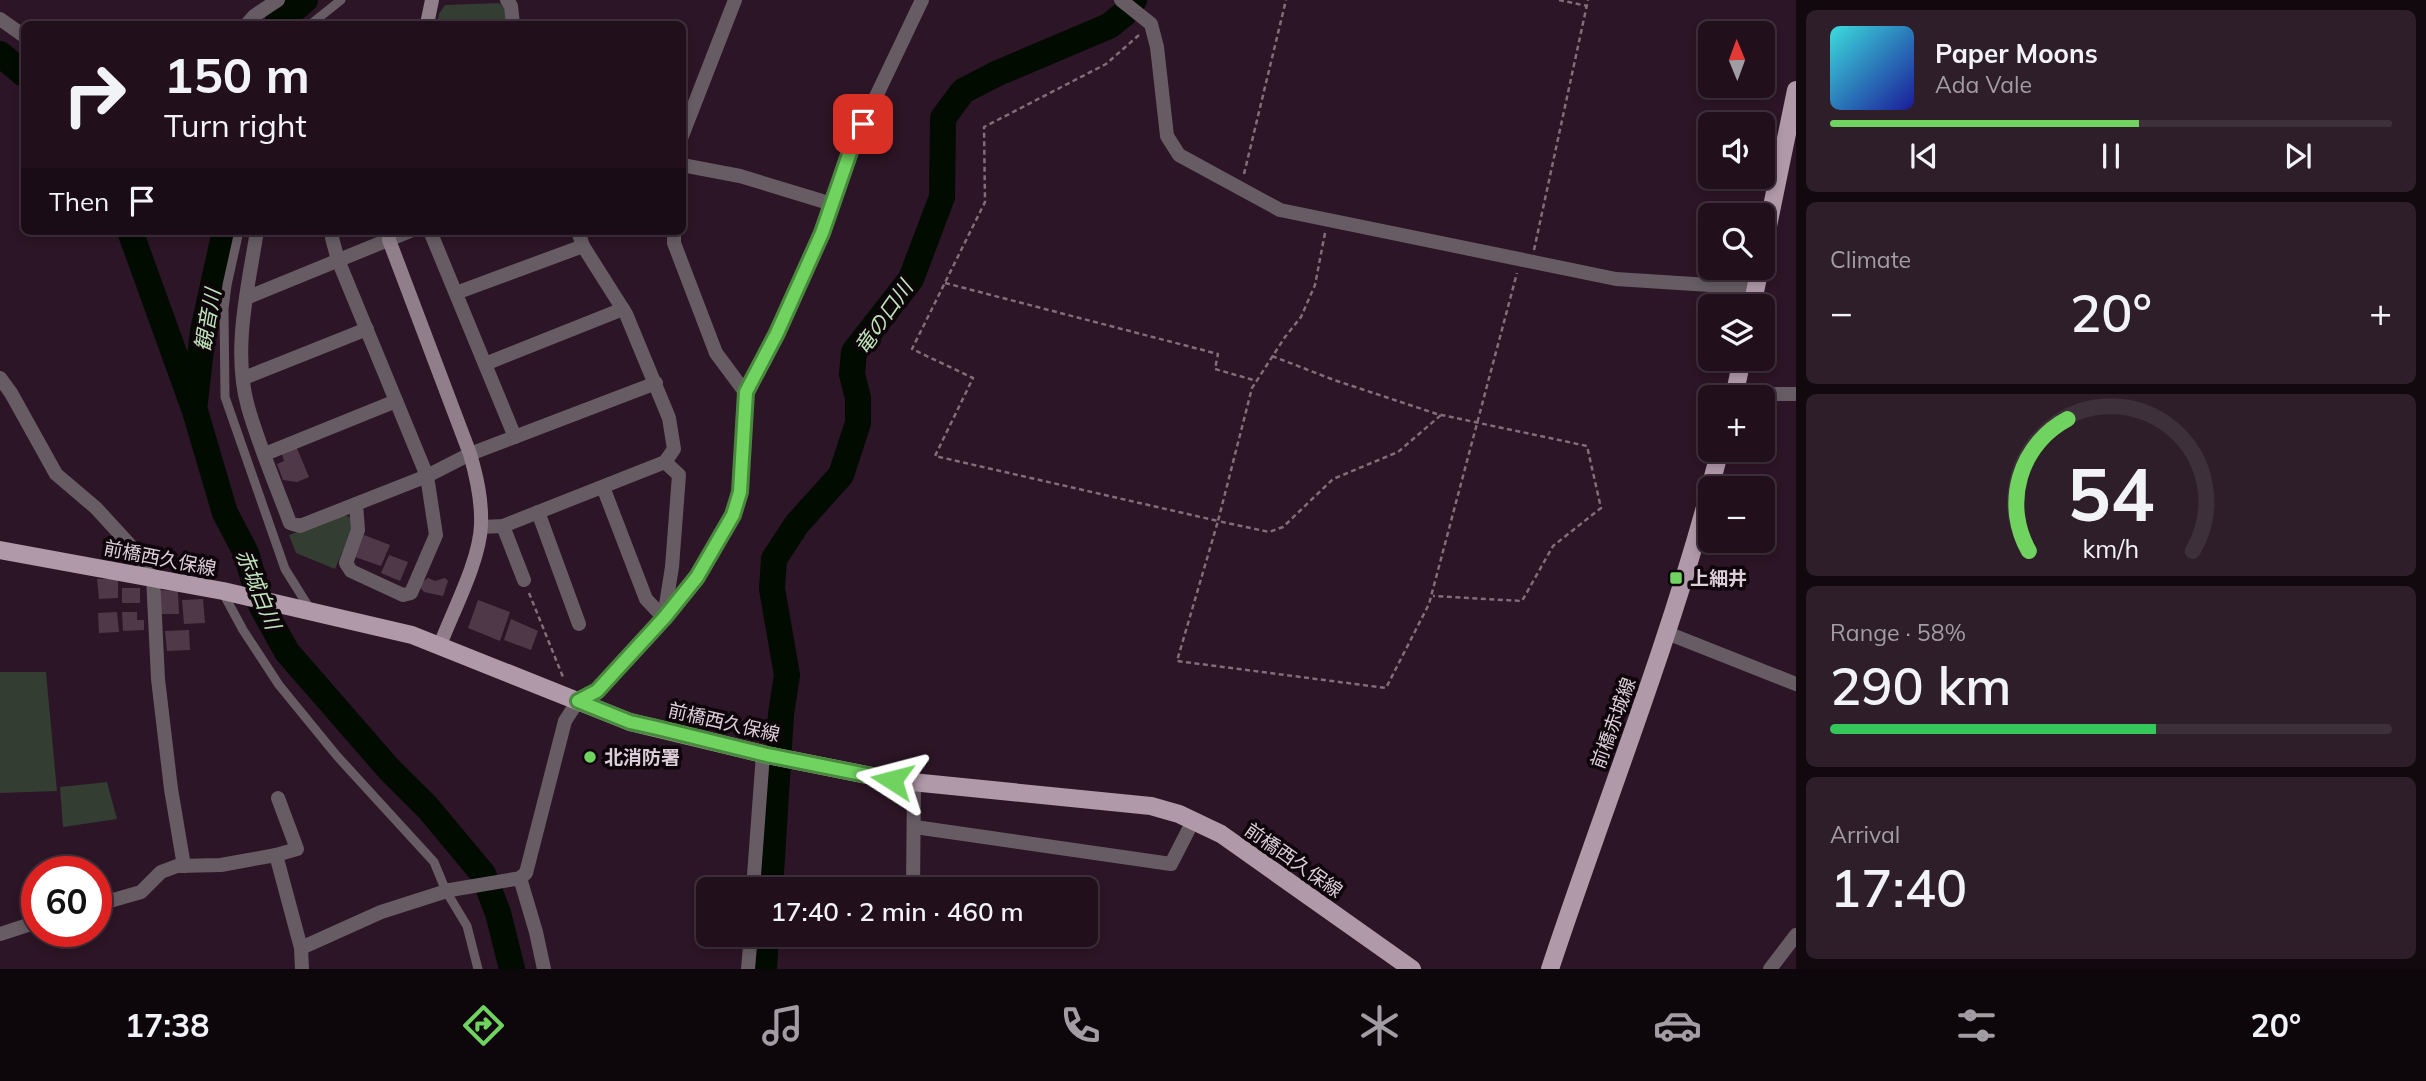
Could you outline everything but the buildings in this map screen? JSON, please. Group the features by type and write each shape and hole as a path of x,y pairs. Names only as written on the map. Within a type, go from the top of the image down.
{"main road":[{"path":"1773,203 1796,90"},
{"path":"1755,294 1758,280"},
{"name":"前橋赤城線","path":"1550,969 1667,633 1698,534"},
{"name":"前橋西久保線","path":"0,550 225,591 412,635 630,722 765,755 860,775 1127,802 1160,808 1221,834 1412,969"}],"street":[{"path":"250,21 278,0"},
{"path":"428,21 432,0"},
{"path":"508,0 513,21"},
{"path":"686,126 735,0"},
{"path":"301,948 381,912 448,890 518,878 526,873 565,721 578,701 597,691 664,618 697,577 733,515 740,492 746,392 777,333 822,233 851,149 922,0"},
{"path":"1121,0 1151,24 1157,47 1167,136 1178,155 1280,210 1616,279 1756,288"},
{"path":"0,19 21,34"},
{"path":"686,165 740,176 832,204"},
{"path":"256,235 246,298 242,358 244,378 248,405 290,523 300,526 427,476 470,454 656,383"},
{"path":"333,235 338,260 427,476 436,535 411,593 403,595 351,571 346,562 358,530 356,504"},
{"path":"432,235 515,437"},
{"path":"481,527 503,526 666,462 674,449 669,418 656,383 623,309 583,246 579,235"},
{"path":"674,235 674,243 716,353 746,392"},
{"path":"246,298 389,236 470,454 479,487 481,527 476,552 440,645"},
{"path":"456,293 583,246"},
{"path":"485,365 623,309"},
{"path":"244,378 367,329"},
{"path":"0,378 56,474 96,508 139,555 153,577 158,679 171,789 184,866"},
{"path":"1775,395 1796,394"},
{"path":"265,454 396,401"},
{"path":"664,618 672,567 679,475 666,462"},
{"path":"603,487 646,599 664,618"},
{"path":"538,512 579,624"},
{"path":"503,526 524,580"},
{"path":"1667,633 1796,684"},
{"path":"754,877 765,755"},
{"path":"913,877 914,782"},
{"path":"112,900 141,892 161,872 177,866 221,865 297,849 278,797"},
{"path":"915,827 1171,864 1193,821"},
{"path":"276,855 301,948 302,969"},
{"path":"518,878 536,932 544,969"},
{"path":"0,934 21,927"},
{"path":"1770,969 1796,935"},
{"path":"748,969 750,947"}],"lane":[{"path":"315,21 341,0"},
{"path":"238,235 224,309 225,397 285,569 309,611"},
{"path":"225,591 243,630 279,685 322,738 434,862 467,926 478,969"}],"path":[{"path":"1240,187 1286,0"},
{"path":"1559,0 1587,6"},
{"path":"1328,220 1315,285 1301,317 1252,388 1218,522 1177,661 1386,688 1432,596 1478,421 1526,261 1588,0"},
{"path":"1151,24 1106,64 984,127 985,202 912,349 973,378 935,456 1269,532 1283,527 1334,479 1398,452 1442,415"},
{"path":"945,283 1219,354 1215,369 1256,381"},
{"path":"1272,356 1334,380 1442,415 1587,446 1601,508 1553,546 1522,601 1432,596"},
{"path":"524,580 561,674 578,701"}],"green space":[{"path":"499,3 506,9 507,21 438,21 445,5"},
{"path":"344,515 352,518 352,529 335,569 296,553 289,535"},
{"path":"0,672 46,672 57,791 0,793"},
{"path":"107,782 117,819 63,827 60,787"}],"waterway":[{"name":"観音川","path":"280,21 305,0"},
{"name":"竜の口川","path":"771,877 781,714 787,675 772,589 774,559 797,524 841,475 858,423 858,398 852,374 854,352 911,279 942,197 943,118 963,91 998,73 1109,26 1124,14 1134,0"},
{"name":"赤城白川","path":"0,54 21,72"},
{"name":"赤城白川","path":"131,235 195,411 225,513 246,553 261,605 287,652 388,768 428,808 483,874 498,913 512,969"},
{"name":"観音川","path":"195,402 203,331 224,235"},
{"name":"竜の口川","path":"764,969 765,947"}],"place":[{"name":"上細井","path":"1676,578"},
{"name":"北消防署","path":"590,757"}],"route":[{"path":"863,124 851,149 822,233 777,333 746,392 740,492 733,515 697,577 664,618 597,691 578,701 630,722 767,755 892,780"}]}
